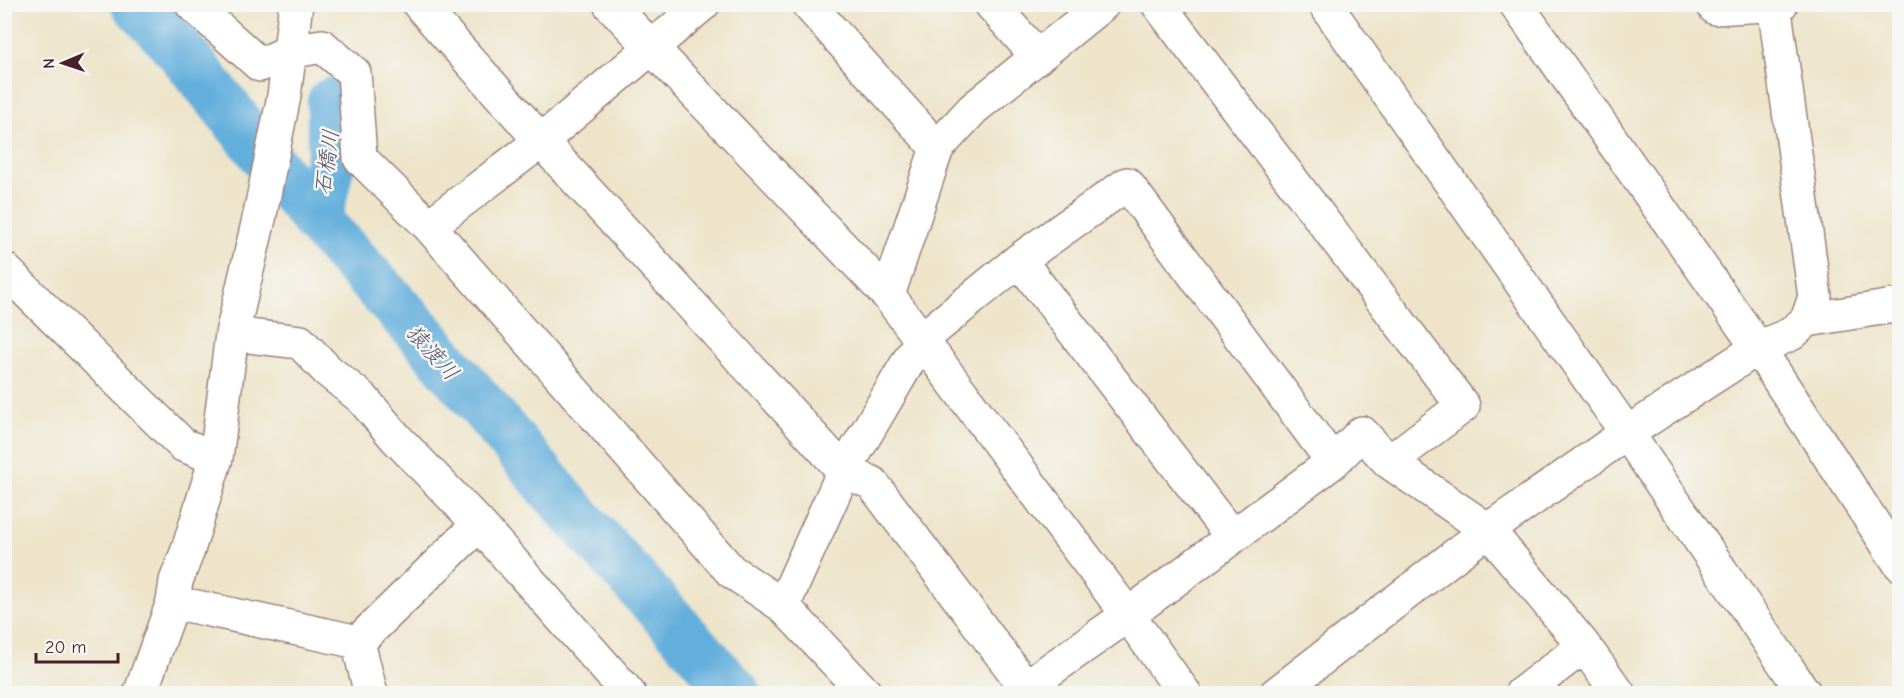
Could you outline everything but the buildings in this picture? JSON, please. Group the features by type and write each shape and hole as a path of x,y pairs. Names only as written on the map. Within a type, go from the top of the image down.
{"street":[{"path":"192,4 260,65 289,52 322,46 354,74 360,158 429,226 731,571 783,606 867,693"},
{"path":"140,693 173,602 176,581 188,550 216,458 232,334 259,219 284,96 296,4"},
{"path":"419,4 541,141 844,471 872,483 1021,690 1128,615 1333,462 1362,433 1389,462 1488,530 1584,646 1619,693"},
{"path":"610,4 888,295 1185,693"},
{"path":"429,226 541,141 703,4"},
{"path":"808,4 937,148"},
{"path":"991,4 1038,57"},
{"path":"888,295 937,148 973,109 1103,4"},
{"path":"1158,4 1463,406 1389,462"},
{"path":"1325,4 1627,433 1805,693"},
{"path":"1516,4 1758,348 1898,558"},
{"path":"1276,693 1488,530 1627,433 1758,348 1791,334 1807,320 1815,297 1777,5 1715,8 1713,4"},
{"path":"783,606 844,471 921,340 1019,260 1127,184 1333,462"},
{"path":"1019,260 1232,537"},
{"path":"4,269 183,445 216,458"},
{"path":"1807,320 1899,305"},
{"path":"232,334 300,342 328,371 362,398 396,438 479,524 629,693"},
{"path":"358,642 479,524"},
{"path":"173,602 358,642"},
{"path":"358,642 371,693"},
{"path":"1521,693 1584,646"}],"waterway":[{"name":"猿渡川","path":"136,4 179,49 317,221 423,336 566,505 737,694"},
{"name":"石橋川","path":"317,221 332,153 332,102"}]}
